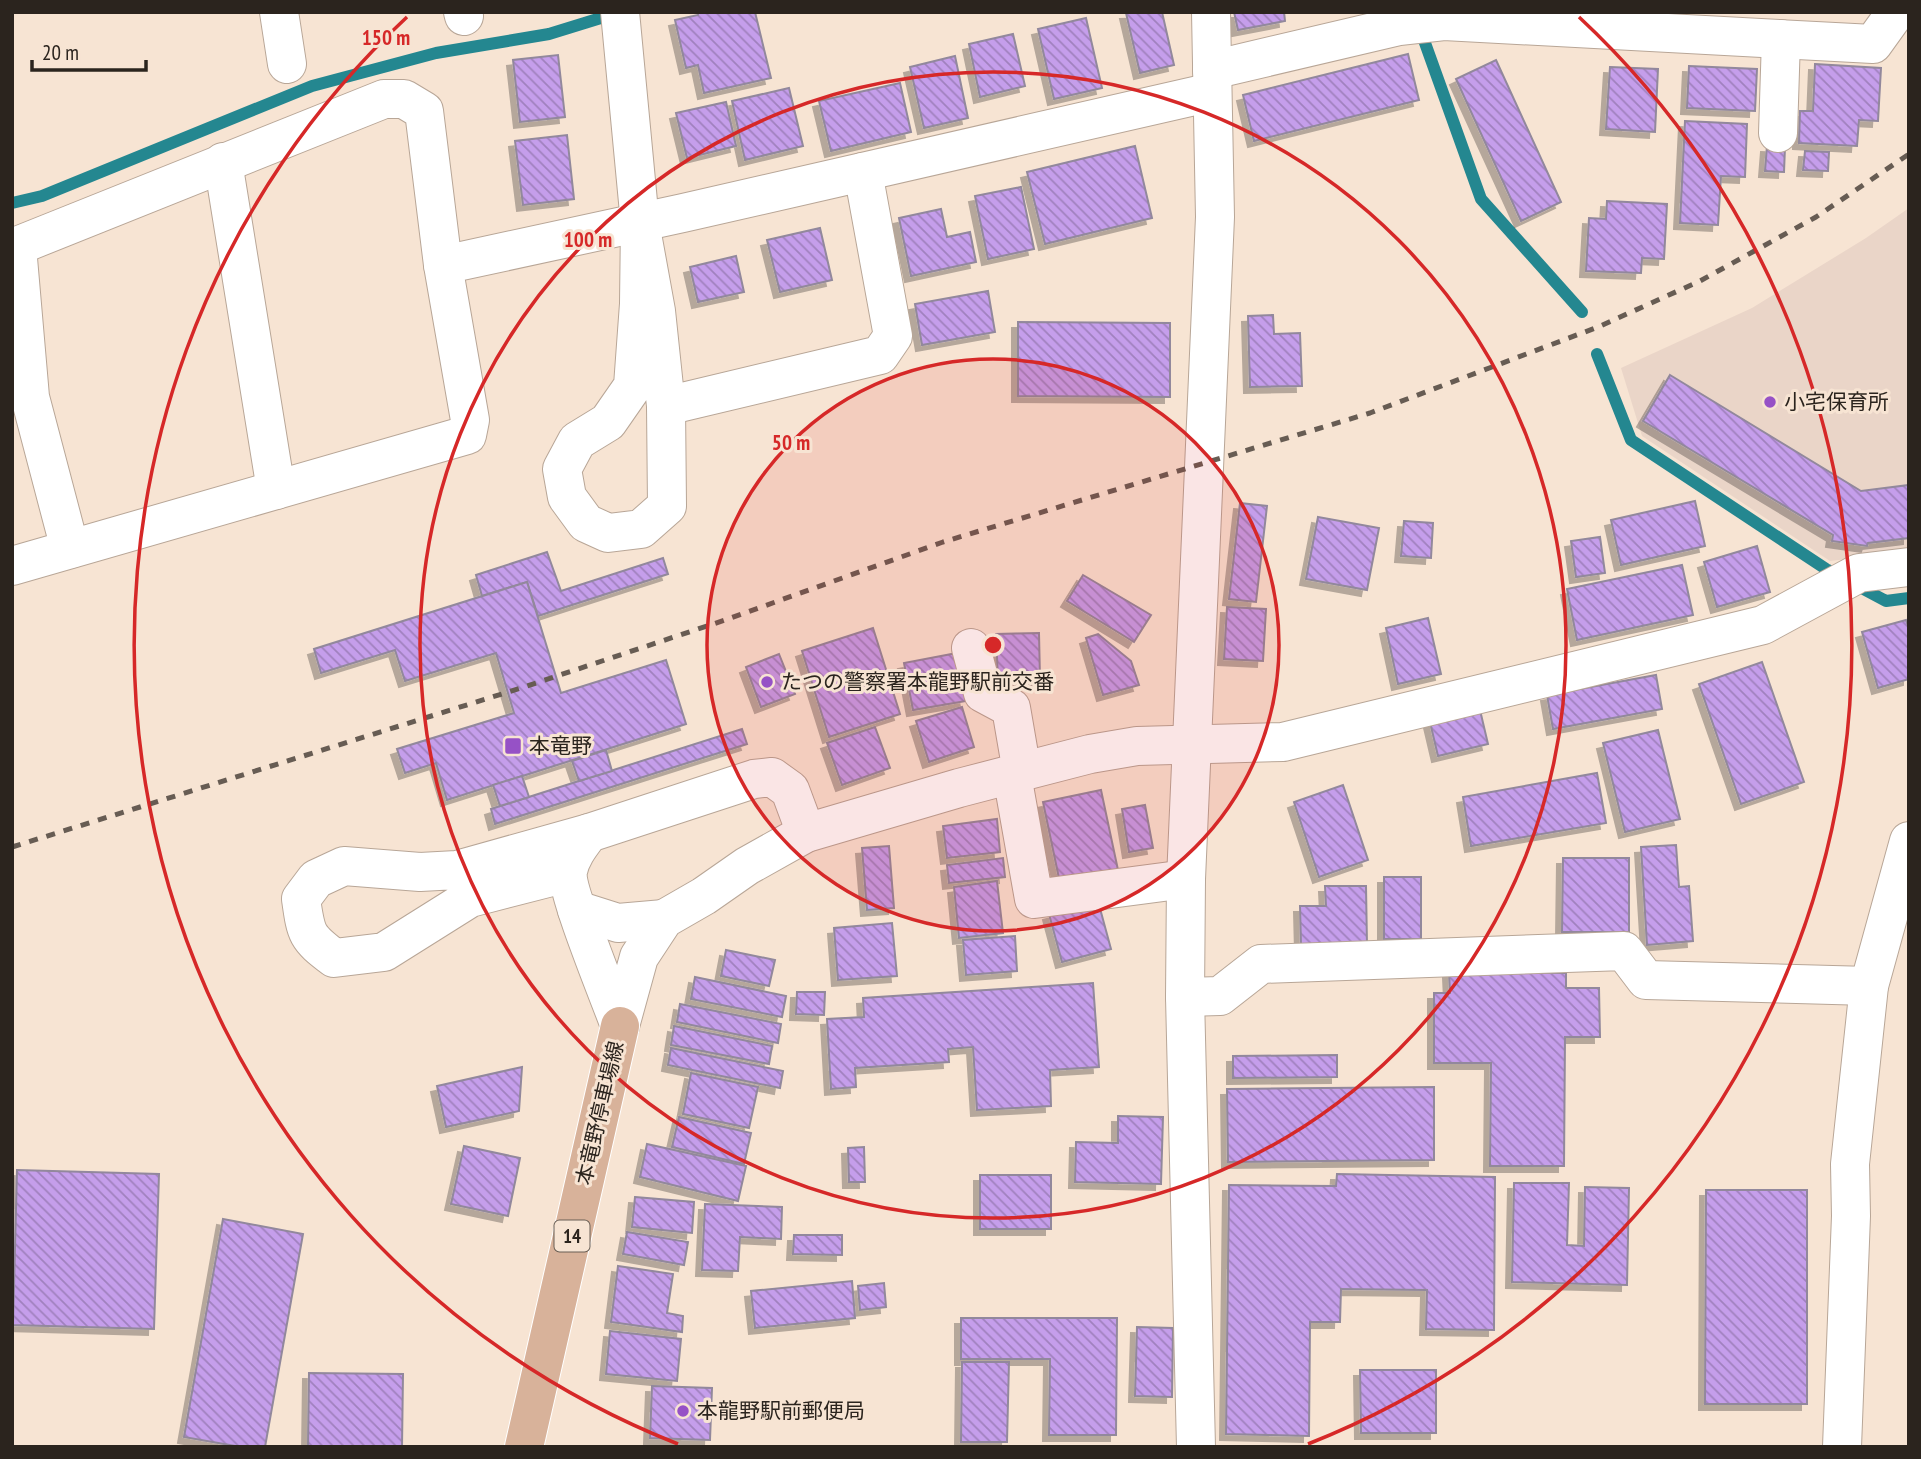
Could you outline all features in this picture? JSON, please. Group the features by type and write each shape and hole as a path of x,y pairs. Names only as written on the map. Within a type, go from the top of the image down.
{"main road":[{"name":"本竜野停車場線","path":"524,1447 620,1026"}],"street":[{"path":"279,12 287,64"},
{"path":"1196,1447 1185,997 1186,879 1215,217 1211,12"},
{"path":"443,265 863,172 1212,81 1399,26 1444,21 1873,44 1896,12"},
{"path":"621,24 640,223 656,311 666,406 667,506 641,529 608,533 586,523 567,497 562,469 577,440 608,422 633,386 639,304 640,223"},
{"path":"1778,133 1781,39"},
{"path":"12,566 467,435 470,419 443,265 424,111 404,99 384,99 14,248 30,397 70,549"},
{"path":"223,162 276,490"},
{"path":"666,406 880,355 893,336 863,172"},
{"path":"578,910 618,923 664,919 704,896 747,866 806,833 1017,773 1090,754 1136,746 1283,742 1763,625 1859,573 1909,567"},
{"path":"971,648 982,693 1011,708 1034,899 1186,879"},
{"path":"567,873 470,898 384,952 334,958 311,940 304,921 301,899 316,879 344,866 420,872 457,870 589,833 754,779 772,777 790,790 806,833"},
{"path":"589,833 576,849 567,873 620,1026"},
{"path":"1842,1447 1851,1216 1850,1164 1868,986 1909,841"},
{"path":"620,1026 639,957 664,919"},
{"path":"1185,997 1220,996 1261,964 1624,951 1646,980 1868,986"}],"shaded area":[{"name":"小宅保育所","path":"1909,208 1909,552 1830,561 1642,436 1621,368 1752,308 1866,238"}],"building":[{"path":"698,12 755,12 771,78 704,93 698,65 686,68 675,20 698,15"},
{"path":"1162,12 1174,65 1140,73 1126,13"},
{"path":"1234,12 1284,12 1285,21 1238,30"},
{"path":"1086,18 1102,88 1054,99 1038,29"},
{"path":"1013,34 1025,86 980,97 969,44"},
{"path":"1408,54 1419,100 1254,141 1243,95"},
{"path":"558,55 565,117 520,122 513,60"},
{"path":"955,56 968,118 924,128 910,67"},
{"path":"1496,60 1561,202 1521,221 1456,79"},
{"path":"1815,64 1881,68 1878,121 1859,120 1857,146 1799,143 1800,111 1813,111"},
{"path":"1689,66 1757,69 1755,111 1687,108"},
{"path":"1610,67 1658,69 1655,132 1606,129"},
{"path":"900,83 911,132 831,151 819,101"},
{"path":"789,88 803,146 745,160 732,101"},
{"path":"726,102 736,146 687,158 676,113"},
{"path":"1685,121 1747,124 1745,177 1721,176 1718,225 1680,223"},
{"path":"567,135 574,199 523,205 515,141"},
{"path":"1135,146 1152,218 1045,244 1027,172"},
{"path":"1767,146 1785,147 1784,172 1765,171"},
{"path":"1805,151 1829,152 1828,171 1803,170"},
{"path":"1021,187 1034,249 988,259 975,196"},
{"path":"1607,201 1667,204 1664,259 1642,258 1641,273 1586,271 1589,218 1606,219"},
{"path":"941,209 947,237 970,232 976,262 911,276 899,218"},
{"path":"820,228 832,280 780,292 767,240"},
{"path":"736,256 744,292 698,302 690,267"},
{"path":"988,291 995,332 922,345 915,304"},
{"path":"1273,315 1274,334 1300,333 1302,386 1250,387 1248,316"},
{"path":"1018,322 1170,323 1170,397 1018,396"},
{"path":"1670,375 1861,491 1909,485 1909,538 1868,543 1867,546 1832,541 1833,535 1643,421"},
{"path":"1695,501 1705,546 1621,565 1611,520"},
{"path":"1240,503 1267,506 1256,602 1229,599"},
{"path":"1318,517 1379,528 1367,590 1306,579"},
{"path":"1404,521 1433,523 1431,558 1401,556"},
{"path":"1600,537 1605,573 1576,577 1571,541"},
{"path":"1757,546 1770,592 1717,607 1704,562"},
{"path":"547,552 561,591 663,558 668,574 538,616 527,582 482,596 476,575"},
{"path":"1682,565 1693,615 1577,640 1567,589"},
{"path":"1083,575 1151,615 1134,642 1067,601"},
{"path":"527,582 561,693 666,660 686,724 447,800 436,763 405,773 397,749 514,713 496,653 405,681 395,650 321,673 314,649"},
{"path":"1227,607 1266,609 1263,661 1224,659"},
{"path":"1428,618 1441,674 1398,684 1386,628"},
{"path":"1906,620 1909,629 1909,679 1878,688 1862,632"},
{"path":"873,628 900,714 829,737 802,651"},
{"path":"1039,633 1040,679 998,680 996,634"},
{"path":"1098,634 1131,661 1139,685 1103,695 1086,638"},
{"path":"957,653 966,701 913,710 904,663"},
{"path":"779,654 795,694 761,707 746,667"},
{"path":"1762,662 1804,782 1741,804 1699,684"},
{"path":"1656,675 1662,709 1553,729 1547,695"},
{"path":"962,707 974,747 929,762 916,721"},
{"path":"1480,710 1488,744 1438,756 1430,722"},
{"path":"875,727 890,768 842,785 827,743"},
{"path":"742,729 747,744 495,824 491,809"},
{"path":"1658,730 1680,819 1625,832 1603,743"},
{"path":"606,750 612,771 579,781 572,761"},
{"path":"1597,773 1606,823 1471,846 1463,797"},
{"path":"522,776 529,797 500,806 493,785"},
{"path":"1343,785 1368,860 1319,877 1294,802"},
{"path":"1101,790 1118,870 1060,883 1043,802"},
{"path":"1145,805 1153,848 1129,852 1122,809"},
{"path":"997,819 1000,852 947,858 943,826"},
{"path":"1676,845 1679,887 1689,886 1693,941 1647,945 1641,847"},
{"path":"889,846 894,908 867,910 862,848"},
{"path":"1003,858 1005,877 949,883 947,865"},
{"path":"1563,858 1629,858 1629,932 1562,932"},
{"path":"1384,877 1421,877 1421,939 1384,939"},
{"path":"997,881 1003,933 959,938 954,887"},
{"path":"1325,886 1366,886 1367,945 1301,945 1300,906 1326,906"},
{"path":"1098,901 1111,949 1062,962 1049,914"},
{"path":"892,923 897,976 838,980 834,928"},
{"path":"1015,936 1017,971 966,975 963,940"},
{"path":"726,950 775,960 769,986 721,976"},
{"path":"1449,972 1566,973 1566,988 1599,988 1600,1037 1565,1037 1564,1166 1490,1166 1491,1063 1434,1063 1434,993 1450,993"},
{"path":"695,977 786,996 782,1017 691,999"},
{"path":"1093,983 1099,1067 1050,1070 1051,1106 977,1110 973,1047 948,1049 949,1062 855,1068 856,1087 831,1089 827,1019 864,1017 863,998"},
{"path":"797,992 825,992 824,1015 796,1014"},
{"path":"680,1004 781,1024 778,1043 677,1022"},
{"path":"674,1026 772,1046 769,1064 671,1045"},
{"path":"671,1048 783,1071 780,1088 668,1065"},
{"path":"1337,1055 1337,1077 1233,1078 1233,1056"},
{"path":"522,1067 519,1111 446,1127 437,1086"},
{"path":"691,1073 758,1087 749,1128 683,1114"},
{"path":"1434,1087 1434,1160 1228,1162 1227,1089"},
{"path":"1118,1116 1163,1117 1161,1184 1075,1182 1076,1142 1118,1143"},
{"path":"679,1117 751,1133 744,1164 672,1147"},
{"path":"647,1144 746,1166 738,1201 640,1177"},
{"path":"464,1146 520,1158 508,1216 451,1204"},
{"path":"864,1147 865,1182 849,1182 848,1148"},
{"path":"17,1170 159,1174 154,1329 13,1325"},
{"path":"1337,1174 1495,1177 1494,1330 1426,1329 1427,1290 1341,1289 1340,1322 1310,1322 1309,1436 1226,1434 1229,1185 1336,1186"},
{"path":"980,1175 1051,1175 1051,1229 980,1229"},
{"path":"1514,1183 1569,1183 1567,1245 1584,1246 1585,1187 1629,1188 1627,1285 1512,1282"},
{"path":"1706,1190 1807,1190 1807,1404 1705,1404"},
{"path":"635,1197 694,1202 692,1233 632,1227"},
{"path":"705,1204 782,1207 781,1239 740,1237 738,1271 702,1270"},
{"path":"223,1219 303,1234 265,1447 241,1447 184,1437"},
{"path":"627,1232 688,1242 684,1265 623,1254"},
{"path":"794,1235 842,1235 842,1255 793,1254"},
{"path":"618,1266 673,1274 667,1313 683,1316 682,1332 611,1322"},
{"path":"852,1281 855,1318 755,1328 751,1291"},
{"path":"884,1283 886,1307 860,1310 858,1286"},
{"path":"961,1318 1117,1318 1116,1435 1049,1435 1050,1359 961,1359"},
{"path":"1137,1327 1173,1328 1172,1397 1135,1396"},
{"path":"610,1331 681,1339 677,1381 606,1374"},
{"path":"962,1362 1009,1362 1007,1442 961,1442"},
{"path":"1360,1370 1436,1370 1436,1433 1361,1433"},
{"path":"309,1373 403,1374 402,1447 308,1447"},
{"path":"652,1386 712,1388 710,1440 650,1438"}],"waterway":[{"path":"12,203 42,196 312,86 436,53 549,34 617,13"},
{"path":"1420,29 1481,199 1582,312"},
{"path":"1597,354 1631,440 1826,569 1886,601 1909,598"}],"railway":[{"path":"12,847 521,688 725,620 943,542 1370,413 1598,327 1700,281 1816,217 1909,154"}],"place":[{"name":"小宅保育所","path":"1770,402"},
{"name":"たつの警察署本龍野駅前交番","path":"767,682"},
{"name":"本竜野","path":"513,746"},
{"name":"本龍野駅前郵便局","path":"683,1411"}]}
